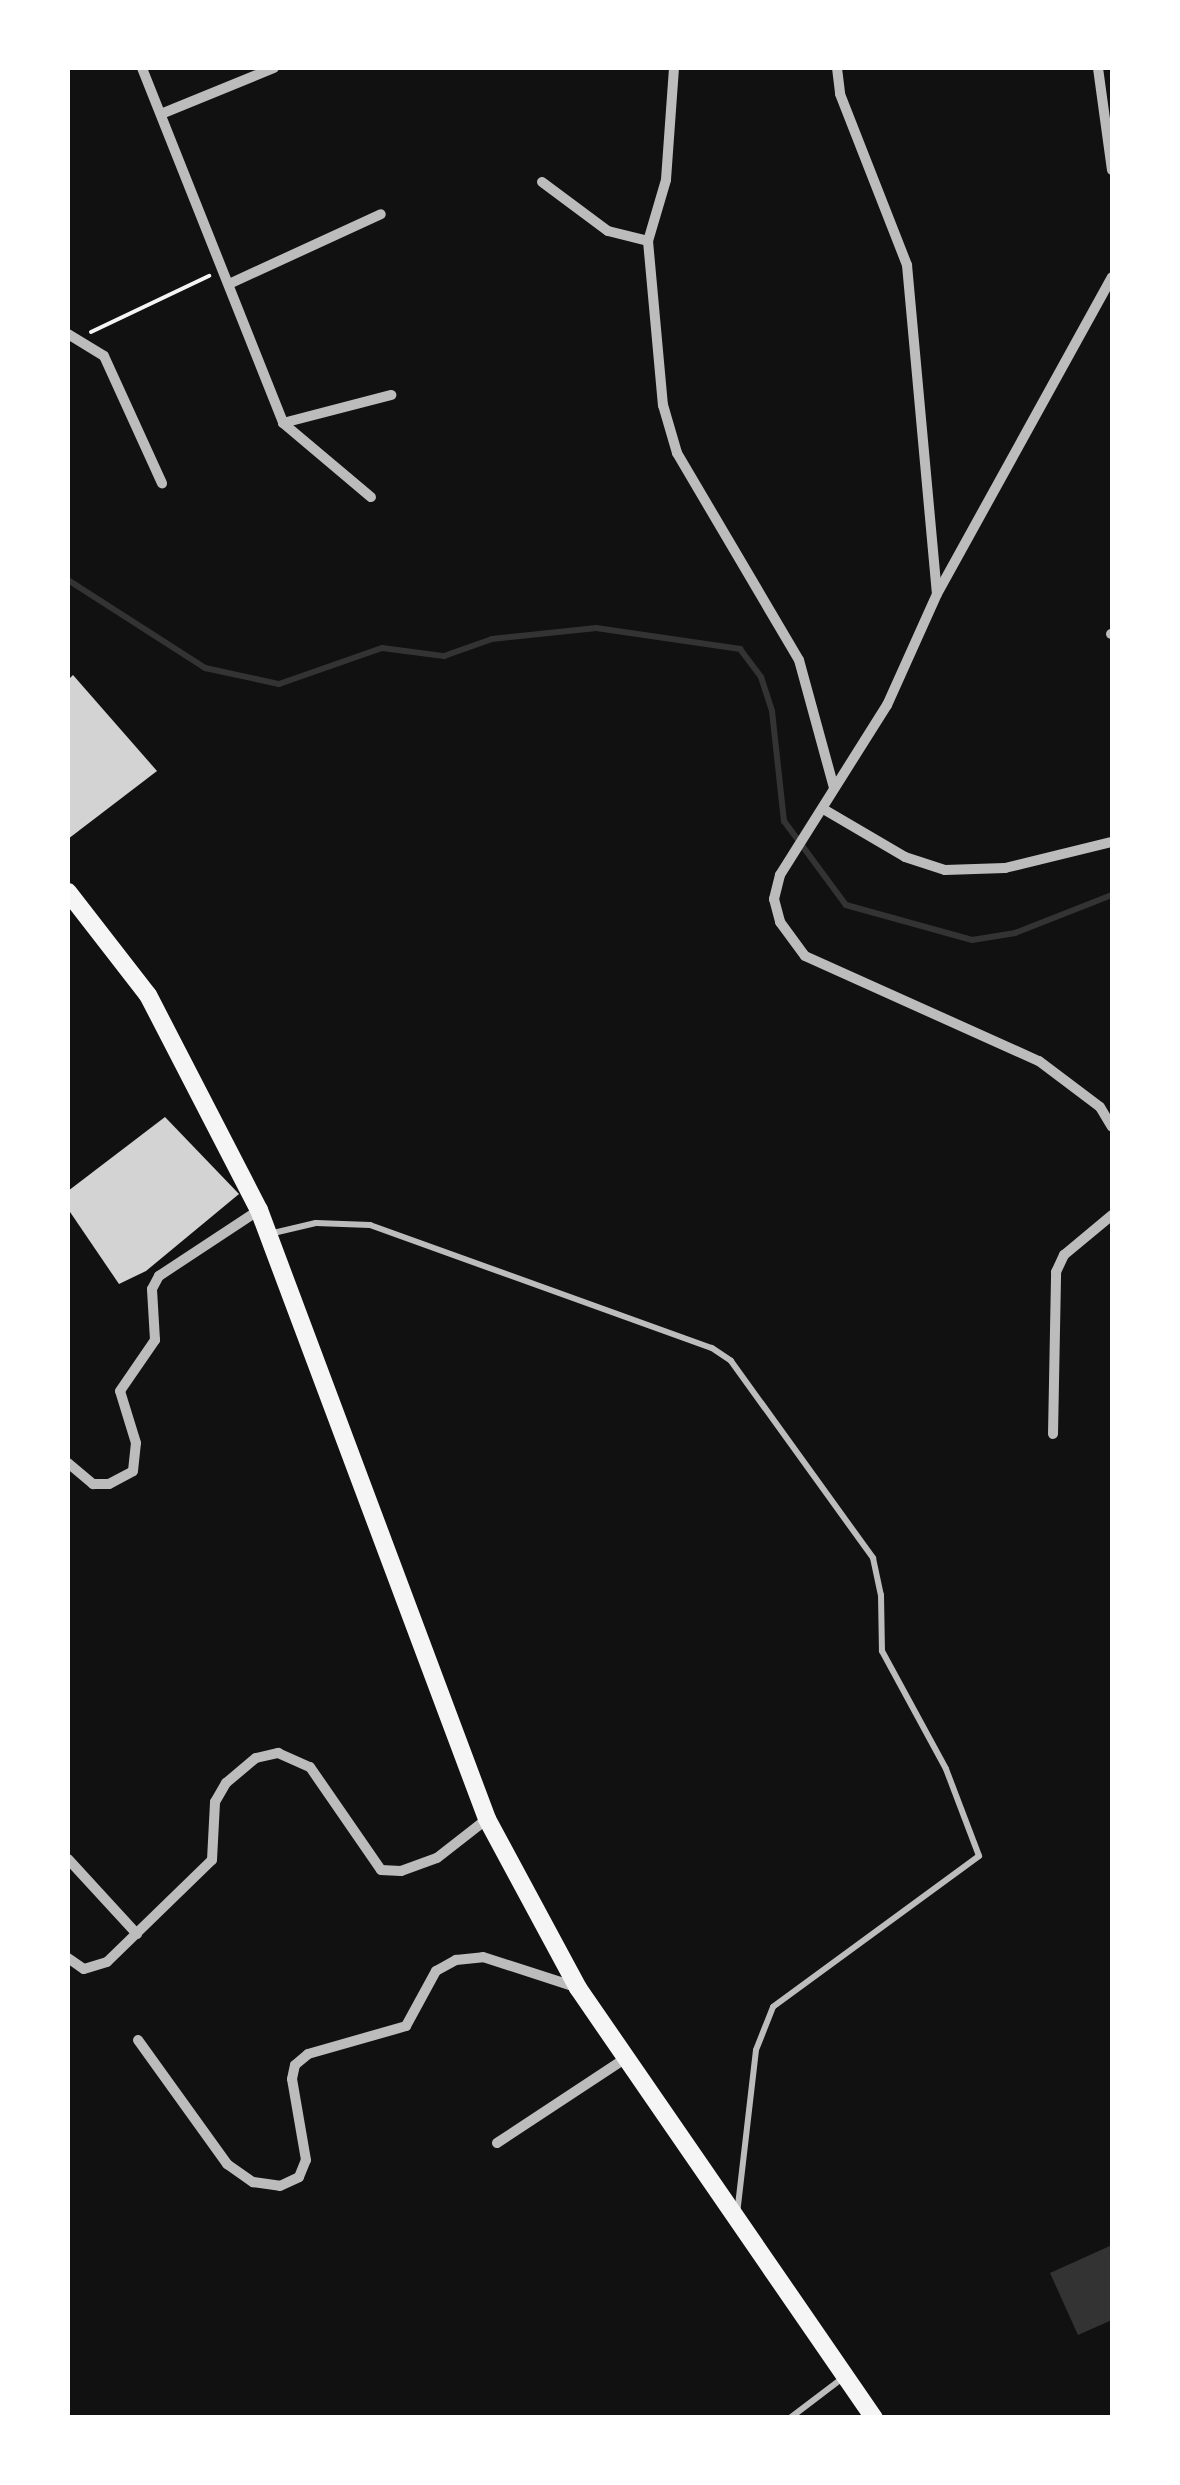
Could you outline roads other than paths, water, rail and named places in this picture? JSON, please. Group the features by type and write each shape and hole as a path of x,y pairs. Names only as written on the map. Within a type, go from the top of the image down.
{"main road":[{"path":"68,892 148,995 259,1210 487,1819 578,1988 874,2418"}],"street":[{"path":"142,68 283,423 371,498"},
{"path":"161,114 274,68"},
{"path":"674,68 666,180 648,240 663,405 677,452 799,660 835,789"},
{"path":"837,68 840,94 907,264 937,594"},
{"path":"1098,68 1112,170"},
{"path":"542,182 608,231 648,240"},
{"path":"229,284 381,214"},
{"path":"1112,277 937,594 887,705 780,874 775,912 805,956 1038,1061 1100,1106 1112,1127"},
{"path":"72,337 104,356 162,483"},
{"path":"283,423 390,395"},
{"path":"822,813 905,857 945,870 1005,868 1112,842"},
{"path":"68,1463 93,1484 109,1484 133,1471 136,1443 120,1390 155,1340 150,1301 159,1276 259,1210"},
{"path":"1053,1434 1056,1272 1064,1254 1112,1215"},
{"path":"68,1958 84,1969 98,1966 137,1934 212,1860 215,1802 256,1758 278,1753 310,1767 381,1870 401,1871 436,1858 487,1819"},
{"path":"68,1859 137,1934"},
{"path":"138,2040 226,2164 252,2182 280,2186 299,2177 306,2160 292,2080 295,2064 308,2054 406,2026 436,1971 456,1960 484,1957 578,1988"},
{"path":"497,2143 626,2058"}],"lane":[{"path":"268,1234 316,1223 370,1225 712,1348 731,1360 873,1558 886,1663 946,1769 979,1856 773,2007 756,2050 736,2220"},
{"path":"790,2418 845,2376"}],"waterway":[{"path":"68,580 205,668 279,684 382,648 444,656 492,639 596,628 740,649 761,677 772,711 784,821 846,905 972,940 1015,933 1112,895"}]}
